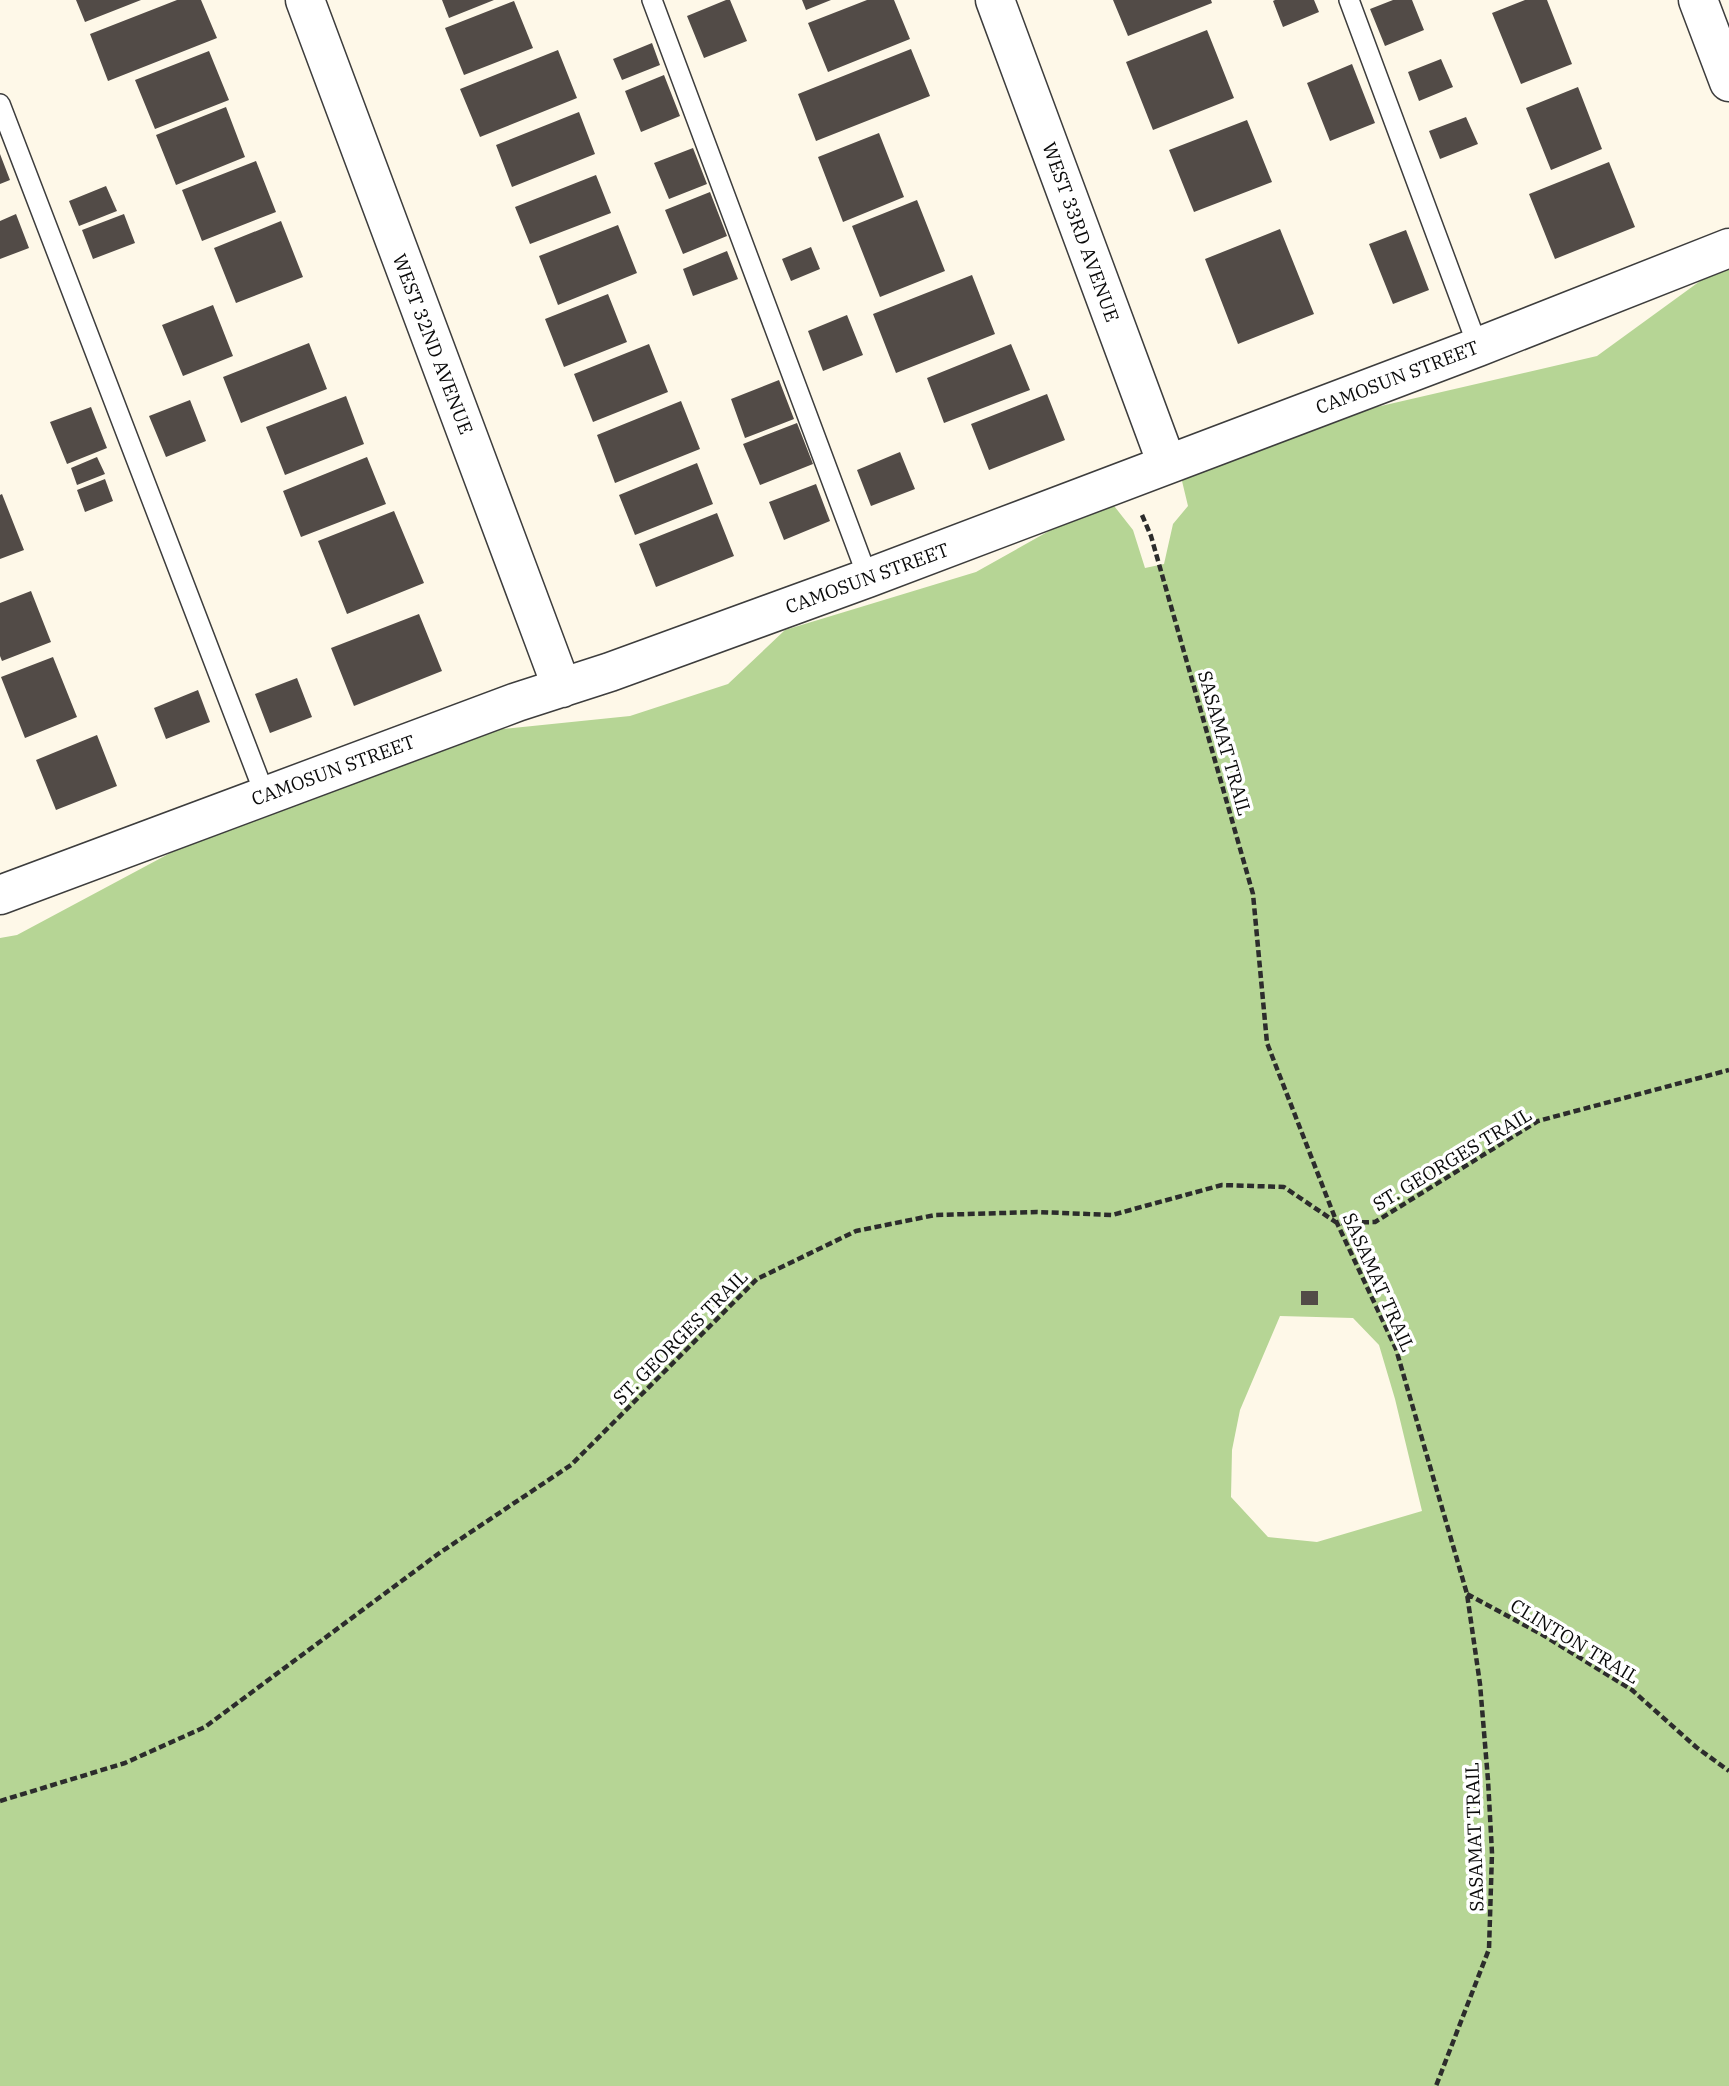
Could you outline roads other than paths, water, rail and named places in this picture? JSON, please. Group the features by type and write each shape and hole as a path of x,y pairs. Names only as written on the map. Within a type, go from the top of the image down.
{"street":[{"name":"WEST 32ND AVENUE","path":"304,0 562,688"},
{"name":"WEST 33RD AVENUE","path":"995,0 1167,464"},
{"path":"1698,0 1729,82"},
{"name":"CAMOSUN STREET","path":"0,895 517,702 868,578 1478,347 1729,248"}],"lane":[{"path":"652,0 868,578"},
{"path":"1349,0 1478,347"},
{"path":"0,104 265,795"}]}
